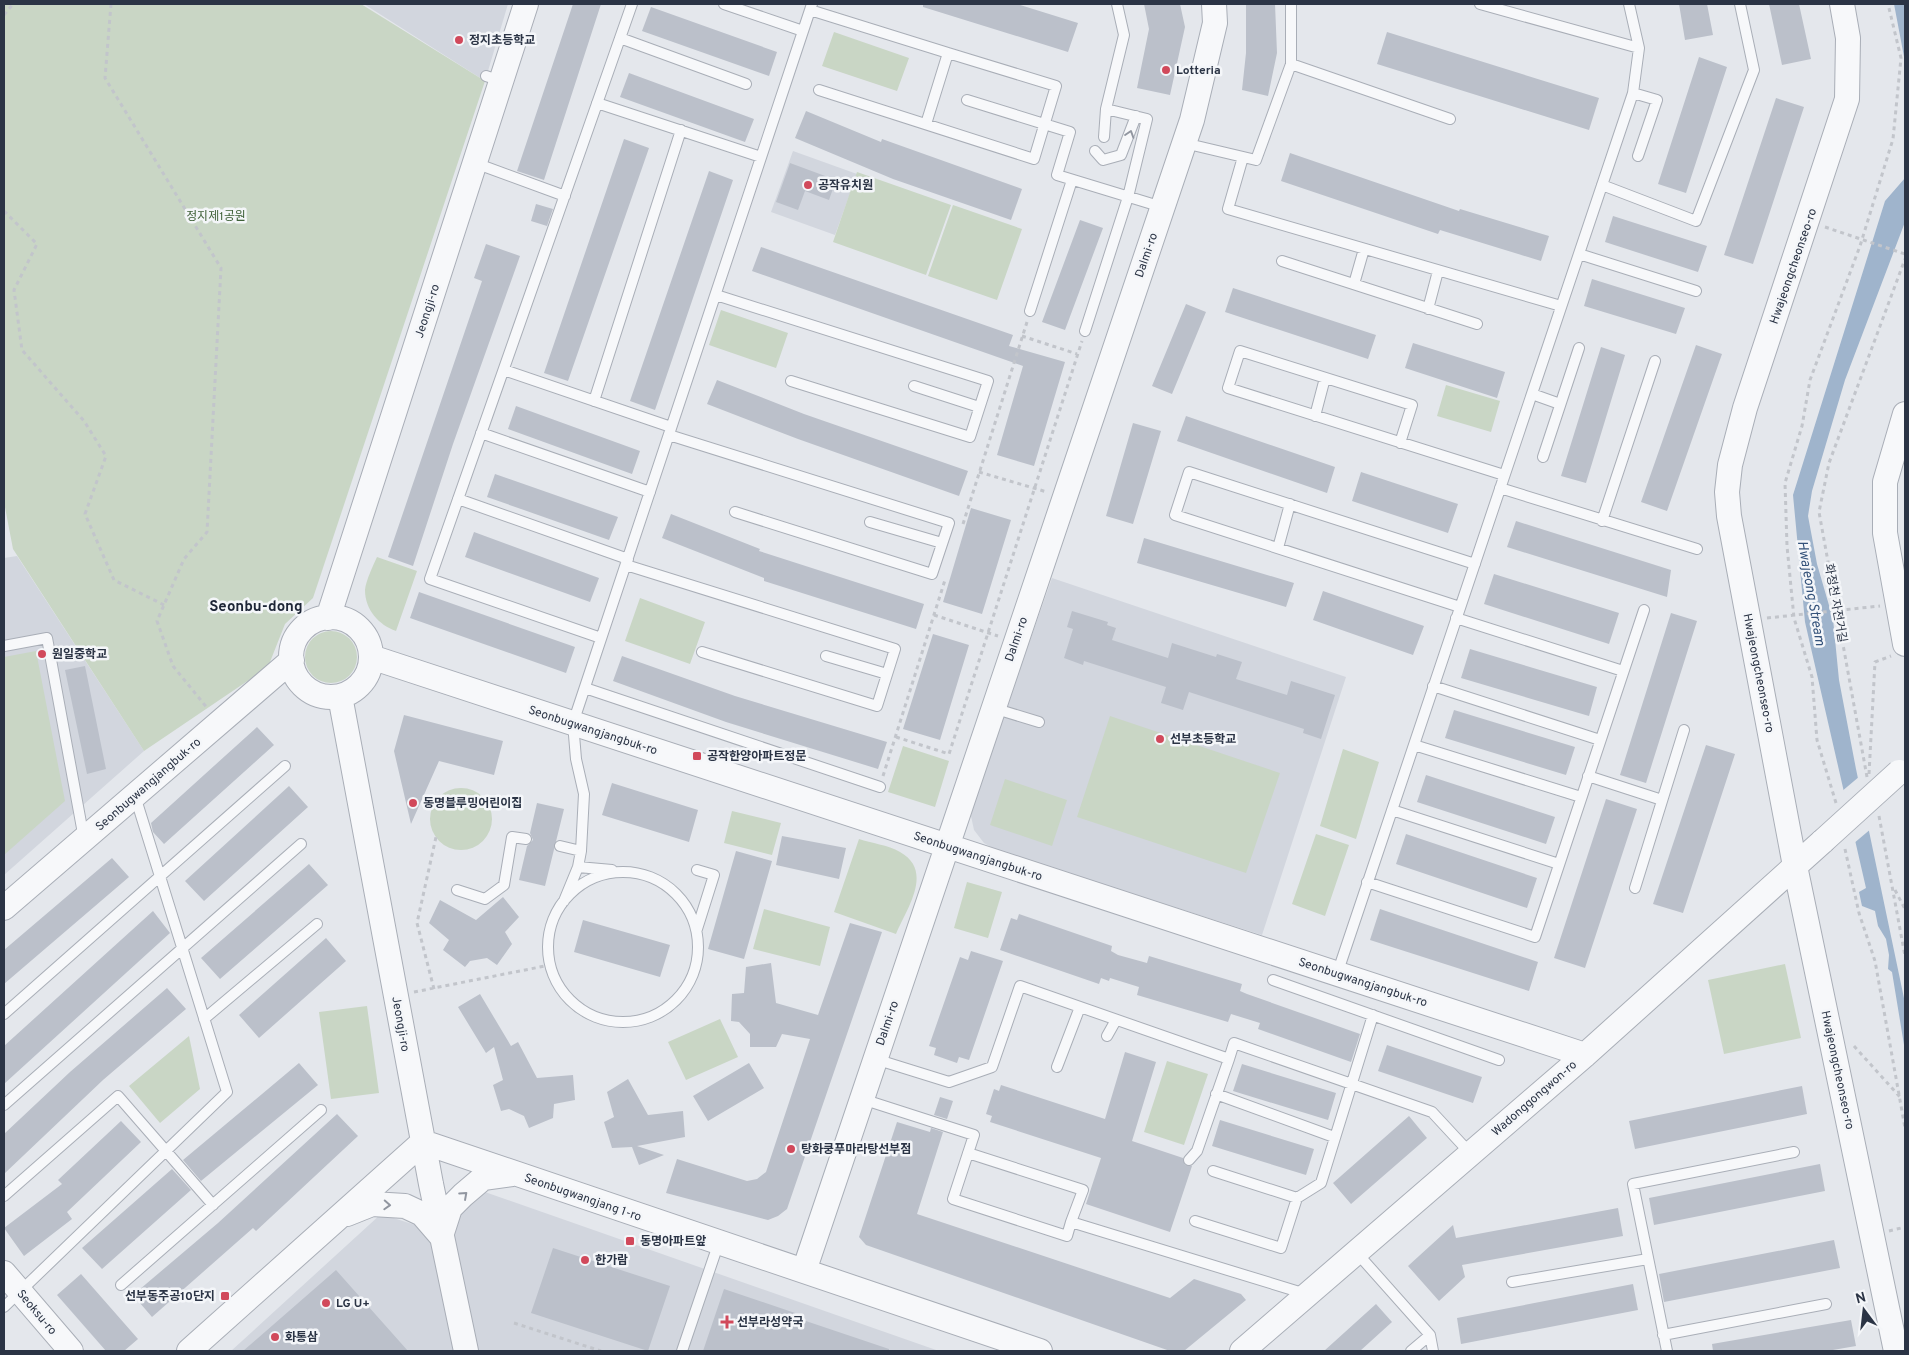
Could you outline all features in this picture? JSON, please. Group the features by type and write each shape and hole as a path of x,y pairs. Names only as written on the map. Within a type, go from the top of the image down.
{"street":[{"name":"Jeongji-ro","path":"328,618 475,163 494,79 526,4"},
{"name":"Dalmi-ro","path":"804,1271 1192,120 1215,23 1214,4"},
{"name":"Hwajeongcheonseo-ro","path":"1842,4 1848,38 1847,99 1745,408 1730,465 1727,492 1729,516 1795,866 1896,1351"},
{"path":"1901,648 1898,604 1885,533 1885,482 1905,414"},
{"path":"328,618 344,620 358,628 368,641 371,657 364,680 352,691 340,696 321,696 306,688 296,676 292,660 294,645 301,632 313,622 328,618"},
{"name":"Seonbugwangjangbuk-ro","path":"371,657 1585,1055"},
{"name":"Seonbugwangjangbuk-ro","path":"4,908 292,660"},
{"name":"Jeongji-ro","path":"340,696 441,1236 466,1351"},
{"name":"Wadonggongwon-ro","path":"1242,1351 1585,1055 1795,866 1834,843 1902,770"},
{"path":"191,1351 423,1142"},
{"name":"Seonbugwangjang 1-ro","path":"423,1142 1040,1351"},
{"path":"441,1236 450,1208 483,1178 515,1174"},
{"path":"341,1216 372,1204 405,1206 422,1214 441,1236"},
{"name":"Seoksu-ro","path":"4,1272 12,1300 71,1351"}],"lane":[{"path":"601,638 430,579 632,4"},
{"path":"724,4 803,31"},
{"path":"1104,137 1106,109 1124,35 1117,4"},
{"path":"1184,143 1256,160 1291,64 1291,4"},
{"path":"1480,4 1639,48"},
{"path":"1336,974 1633,92 1639,48 1629,4"},
{"path":"1602,185 1696,221 1754,70 1740,4"},
{"path":"578,867 637,873 657,880 675,892 688,909 697,928 699,952 690,982 682,995 664,1011 643,1020 619,1022 596,1018 576,1006 560,989 550,965 548,944 552,921 564,900 578,867 582,851 584,794 576,759 573,723 811,7 948,54 1056,86 1034,159 819,90"},
{"path":"620,38 746,84"},
{"path":"926,124 948,54"},
{"path":"1291,64 1450,119"},
{"path":"1633,92 1657,100 1638,156"},
{"path":"967,100 1070,132 1057,175 1162,207"},
{"path":"598,102 761,157"},
{"path":"1085,331 1128,197 1147,119 1106,109"},
{"path":"1095,151 1103,160 1121,155 1136,116"},
{"path":"594,401 681,130"},
{"path":"1243,157 1228,209 1561,306"},
{"path":"475,163 565,196"},
{"path":"1030,311 1072,180"},
{"path":"1354,284 1364,249"},
{"path":"1579,254 1696,291"},
{"path":"1282,261 1476,324"},
{"path":"1428,309 1438,271"},
{"path":"716,295 988,381 970,437 791,381"},
{"path":"1543,457 1579,348"},
{"path":"1400,443 1412,405 1240,351 1228,388 1400,443 1504,475"},
{"path":"1602,521 1655,361"},
{"path":"504,370 594,401 670,431 949,523 932,574 735,512"},
{"path":"1315,416 1325,378"},
{"path":"914,386 980,406"},
{"path":"1532,394 1560,404"},
{"path":"481,433 650,492"},
{"path":"1460,607 1175,515 1189,472 1475,564"},
{"path":"1500,488 1697,549"},
{"path":"458,500 627,562 895,649 877,706 702,652"},
{"path":"1278,548 1290,504"},
{"path":"870,522 942,543"},
{"path":"1368,882 1535,937 1644,610"},
{"path":"1456,618 1623,671"},
{"path":"4,646 47,638 84,839"},
{"path":"826,656 887,674"},
{"path":"1433,686 1600,740"},
{"path":"585,688 880,787"},
{"path":"993,708 1039,722"},
{"path":"1634,888 1684,730"},
{"path":"1414,745 1581,797"},
{"path":"4,1014 285,766"},
{"path":"1588,776 1662,800"},
{"path":"12,1300 227,1092 134,796"},
{"path":"1392,810 1559,864"},
{"path":"457,890 485,899 498,890 504,885 512,837 526,840"},
{"path":"4,1105 301,844"},
{"path":"560,846 582,851"},
{"path":"696,870 714,875 697,928"},
{"path":"564,900 578,886 596,877 616,872 637,873"},
{"path":"204,1019 317,924"},
{"path":"1273,980 1500,1060"},
{"path":"875,1059 949,1082 992,1067 1020,986 1228,1059"},
{"path":"1057,1067 1080,1007"},
{"path":"1195,1221 1282,1248 1297,1198 1321,1182 1350,1083 1373,1015"},
{"path":"1108,1036 1116,1020"},
{"path":"1189,1160 1197,1151 1234,1043 1432,1112 1470,1153"},
{"path":"1216,1094 1334,1137"},
{"path":"4,1196 118,1096 212,1205"},
{"path":"862,1099 974,1135 968,1153 953,1199 1067,1236 1083,1190 968,1153"},
{"path":"121,1285 321,1110"},
{"path":"1666,1351 1633,1184 1794,1152"},
{"path":"1213,1171 1297,1198"},
{"path":"1071,1222 1306,1294"},
{"path":"682,1351 719,1242"},
{"path":"1357,1253 1430,1335 1434,1351"},
{"path":"1512,1282 1648,1259"},
{"path":"1663,1335 1826,1304"},
{"path":"1411,1351 1430,1335"}],"path":[{"path":"4,15 13,4"},
{"path":"111,4 105,78 221,268 207,532 184,559 157,621 173,666 219,723"},
{"path":"1837,808 1817,740 1812,677 1794,615 1787,546 1785,483 1802,426 1810,380 1862,241 1893,139 1901,58 1888,4"},
{"path":"4,211 36,244 14,290 22,350 84,421 106,456 85,514 114,580 164,605"},
{"path":"1808,221 1862,241 1905,254"},
{"name":"화정천 자전거길","path":"1901,648 1875,662 1868,782 1864,770 1838,611 1819,512 1829,463 1905,259"},
{"path":"880,787 896,737 948,754 1085,331"},
{"path":"1022,336 1077,354"},
{"path":"979,472 1034,488"},
{"path":"1748,620 1898,604"},
{"path":"934,616 988,633"},
{"path":"1877,808 1882,825 1905,956"},
{"path":"434,989 417,923 436,836"},
{"path":"1834,843 1875,961 1905,1128"},
{"path":"1893,886 1905,909"},
{"path":"396,994 434,989 550,965"},
{"path":"1851,1043 1900,1098"},
{"path":"514,1323 601,1351"}],"shaded area":[{"name":"정지초등학교","path":"364,4 508,4 485,81"},
{"path":"793,151 857,174 835,235 771,212"},
{"name":"원일중학교","path":"17,556 144,751 4,875 4,558"},
{"name":"선부초등학교","path":"1052,578 1346,677 1262,935 996,850 984,843 974,830 971,816 973,802"},
{"path":"482,1191 939,1351 231,1351 381,1214 437,1232"}],"green space":[{"name":"정지제1공원","path":"4,4 361,4 485,81 313,598 285,624 268,667 144,751 13,549 4,502"},
{"path":"834,32 909,58 897,91 822,66"},
{"path":"857,172 951,205 926,275 833,242"},
{"path":"953,205 1022,229 997,300 928,276"},
{"path":"721,310 788,333 776,368 709,345"},
{"path":"1446,385 1500,401 1491,432 1437,416"},
{"path":"377,557 417,571 396,631 379,621 367,604 365,590"},
{"path":"640,598 705,622 690,664 625,641"},
{"path":"331,631 345,635 353,643 357,657 353,671 345,679 331,683 317,679 309,671 305,657 309,643 317,635"},
{"path":"36,651 65,801 4,855 4,657"},
{"path":"1110,716 1280,773 1246,873 1077,817"},
{"path":"903,746 949,761 935,807 888,792"},
{"path":"1343,749 1379,762 1356,839 1320,826"},
{"path":"1005,779 1067,800 1052,846 990,825"},
{"path":"461,788 478,793 483,797 487,802 492,819 487,836 483,841 478,845 461,850 444,845 439,841 435,836 430,819 435,802 439,797 444,793"},
{"path":"732,811 781,823 772,855 724,843"},
{"path":"1316,834 1349,845 1325,916 1292,904"},
{"path":"859,839 900,852 910,860 915,869 917,879 915,890 896,934 834,912"},
{"path":"967,882 1002,892 988,938 954,928"},
{"path":"764,909 830,927 820,966 753,949"},
{"path":"1785,964 1801,1038 1724,1054 1708,980"},
{"path":"367,1006 379,1093 331,1099 319,1012"},
{"path":"720,1019 738,1057 686,1080 668,1042"},
{"path":"189,1036 200,1089 160,1123 129,1086"},
{"path":"1167,1061 1208,1074 1184,1145 1144,1132"}],"water":[{"path":"1894,4 1905,4 1905,62"},
{"name":"Hwajeong Stream","path":"1905,178 1905,222 1845,380 1812,491 1808,516 1817,564 1833,619 1839,680 1905,1003 1905,1051 1892,972 1888,969 1889,955 1886,939 1878,926 1875,911 1862,906 1859,892 1866,888 1805,622 1793,495 1885,201"}],"pier":[{"path":"1860,776 1872,828 1853,844 1841,792"}],"building":[{"path":"573,4 601,4 544,180 517,171"},
{"path":"923,4 1017,4 1078,23 1068,52 923,7"},
{"path":"1144,4 1180,4 1185,27 1170,95 1137,88 1149,29"},
{"path":"1246,4 1275,4 1277,53 1268,96 1242,90 1246,53"},
{"path":"1679,4 1707,4 1713,35 1685,40"},
{"path":"1769,4 1799,4 1811,59 1782,65"},
{"path":"651,7 777,52 769,76 642,31"},
{"path":"1387,32 1599,98 1589,130 1377,64"},
{"path":"1699,57 1727,67 1686,193 1658,184"},
{"path":"629,73 754,119 745,142 620,97"},
{"path":"1776,98 1804,107 1753,264 1724,255"},
{"path":"806,111 881,142 882,139 1022,189 1011,220 893,179 795,138"},
{"path":"624,139 649,148 568,381 544,373"},
{"path":"1290,153 1459,211 1460,209 1549,236 1541,261 1440,230 1438,234 1281,181"},
{"name":"공작유치원","path":"790,163 836,180 829,200 805,191 798,210 776,202"},
{"path":"709,171 733,180 655,410 630,401"},
{"path":"536,204 553,209 547,226 531,221"},
{"path":"1613,216 1707,246 1698,272 1605,242"},
{"path":"1080,220 1103,228 1065,330 1042,322"},
{"path":"486,244 520,256 453,444 413,566 388,557 482,281 474,278"},
{"path":"761,247 1013,335 1009,346 1065,362 1034,466 997,455 1023,366 752,271"},
{"path":"1592,279 1685,308 1676,334 1584,306"},
{"path":"1233,288 1376,335 1368,359 1225,312"},
{"path":"1186,304 1206,312 1172,394 1152,386"},
{"path":"1413,343 1505,372 1497,398 1405,368"},
{"path":"1696,345 1722,354 1667,511 1641,502"},
{"path":"1601,347 1625,355 1586,483 1561,476"},
{"path":"717,380 804,414 968,471 959,496 798,439 707,404"},
{"path":"516,406 640,451 632,474 508,429"},
{"path":"1186,416 1335,467 1327,493 1177,441"},
{"path":"1133,423 1161,431 1133,524 1106,516"},
{"path":"1361,472 1458,504 1448,533 1352,501"},
{"path":"495,474 618,517 609,540 487,497"},
{"path":"971,508 1011,520 982,614 943,602"},
{"path":"671,514 760,549 759,551 924,604 916,629 764,581 764,578 662,538"},
{"path":"1516,521 1671,570 1667,597 1507,547"},
{"path":"474,532 599,578 590,602 465,557"},
{"path":"1144,538 1294,583 1286,607 1137,563"},
{"path":"1494,574 1619,613 1609,644 1484,604"},
{"path":"1323,591 1424,626 1413,655 1313,620"},
{"path":"419,592 575,647 566,673 410,618"},
{"path":"1072,611 1108,622 1107,625 1116,628 1112,640 1168,658 1172,643 1216,657 1217,654 1242,662 1236,679 1287,695 1291,681 1335,695 1321,739 1303,733 1304,729 1189,692 1183,710 1161,703 1166,687 1084,661 1083,665 1064,658 1073,629 1067,627"},
{"path":"1671,613 1697,621 1646,783 1620,775"},
{"path":"933,634 969,645 940,740 903,729"},
{"path":"1470,649 1597,687 1589,716 1461,678"},
{"path":"622,656 735,696 887,742 878,769 726,722 613,681"},
{"path":"85,666 106,769 87,774 65,670"},
{"path":"1454,710 1575,747 1566,775 1445,738"},
{"path":"404,715 503,741 494,775 439,761 411,824 394,751"},
{"path":"257,727 274,745 164,844 153,832 151,823"},
{"path":"1706,745 1735,754 1683,913 1653,904"},
{"path":"1426,775 1555,817 1546,844 1417,802"},
{"path":"612,783 698,810 689,842 602,815"},
{"path":"289,786 308,807 204,901 185,881"},
{"path":"1606,799 1637,809 1585,968 1554,958"},
{"path":"537,803 564,809 545,886 519,880 527,846 533,840 530,833"},
{"path":"1406,834 1537,878 1527,908 1396,864"},
{"path":"782,836 846,848 839,879 776,865"},
{"path":"736,851 772,861 744,959 708,949"},
{"path":"112,858 129,877 4,984 4,950"},
{"path":"309,864 328,885 220,979 201,958"},
{"path":"503,897 519,917 505,932 512,944 497,965 487,958 470,961 465,967 443,950 449,940 429,923 440,900 476,920"},
{"path":"1380,909 1538,962 1529,991 1370,940"},
{"path":"153,911 170,933 4,1084 4,1046"},
{"path":"1019,914 1112,946 1111,951 1118,955 1147,963 1149,956 1242,984 1240,991 1247,994 1360,1034 1351,1062 1258,1029 1260,1023 1231,1014 1228,1022 1137,995 1139,987 1110,978 1109,981 1101,978 1099,984 1000,950 1011,918 1017,920"},
{"path":"583,920 670,945 660,977 574,952"},
{"path":"850,923 882,932 787,1209 778,1216 768,1220 666,1193 677,1159 747,1181 757,1179 766,1172 810,1039 782,1034 776,1047 750,1047 750,1034 739,1022 731,1021 732,994 744,993 746,967 771,963 776,1003 818,1015"},
{"path":"326,938 346,961 259,1038 239,1015"},
{"path":"971,951 1003,961 969,1060 959,1057 957,1063 934,1055 936,1048 929,1046 960,957 968,960"},
{"path":"167,988 186,1009 103,1080 4,1174 4,1134 70,1072"},
{"path":"480,994 511,1046 518,1042 537,1078 573,1075 575,1100 554,1104 553,1118 529,1128 524,1116 509,1109 501,1111 493,1085 503,1080 494,1047 486,1053 458,1007"},
{"path":"1387,1045 1482,1077 1473,1103 1378,1071"},
{"path":"1125,1052 1156,1062 1132,1141 1183,1158 1185,1165 1192,1166 1170,1232 1086,1204 1101,1158 990,1122 992,1116 986,1114 994,1089 999,1091 1001,1085 1105,1119"},
{"path":"299,1063 318,1085 201,1181 183,1160"},
{"path":"749,1063 764,1088 708,1121 693,1096"},
{"path":"1242,1064 1336,1093 1328,1120 1233,1091"},
{"path":"628,1079 648,1115 683,1111 685,1137 637,1146 664,1155 639,1165 632,1147 612,1148 604,1122 614,1117 607,1092"},
{"path":"1802,1086 1807,1114 1635,1149 1629,1121"},
{"path":"940,1097 953,1101 947,1119 934,1115"},
{"path":"337,1114 358,1136 256,1231 253,1228 152,1317 133,1295 218,1223"},
{"path":"1409,1116 1427,1138 1351,1204 1333,1183"},
{"path":"1220,1120 1314,1149 1306,1175 1212,1146"},
{"path":"121,1121 141,1142 67,1212 72,1219 24,1256 4,1228 62,1184 58,1180"},
{"path":"897,1122 930,1132 931,1128 943,1132 917,1214 1170,1298 1194,1279 1241,1294 1246,1300 1184,1351 1170,1351 866,1245 859,1237"},
{"path":"1820,1164 1825,1191 1654,1225 1649,1198"},
{"path":"172,1169 191,1190 102,1269 82,1248"},
{"path":"1618,1208 1623,1236 1462,1265 1465,1277 1439,1301 1408,1266 1453,1225 1456,1238"},
{"path":"1834,1240 1840,1268 1664,1302 1659,1274"},
{"path":"553,1248 670,1286 648,1351 531,1313"},
{"path":"336,1270 408,1351 243,1351"},
{"path":"81,1274 138,1339 124,1351 106,1351 57,1295"},
{"path":"1633,1284 1638,1310 1461,1344 1457,1318"},
{"path":"724,1289 795,1313 794,1317 889,1349 889,1351 703,1351"},
{"path":"1376,1304 1392,1322 1360,1351 1324,1351"},
{"path":"1851,1320 1856,1346 1827,1351 1713,1351 1712,1344"}],"place":[{"name":"정지초등학교","path":"459,40"},
{"name":"Lotteria","path":"1166,70"},
{"name":"공작유치원","path":"808,185"},
{"name":"원일중학교","path":"42,654"},
{"name":"선부초등학교","path":"1160,739"},
{"name":"공작한양아파트정문","path":"697,756"},
{"name":"동명블루밍어린이집","path":"413,803"},
{"name":"탕화쿵푸마라탕선부점","path":"791,1149"},
{"name":"동명아파트앞","path":"630,1241"},
{"name":"한가람","path":"585,1260"},
{"name":"선부동주공10단지","path":"225,1296"},
{"name":"LG U+","path":"326,1303"},
{"name":"선부라성약국","path":"727,1322"},
{"name":"화통삼","path":"275,1337"}],"district":[{"name":"Seonbu-dong","path":"256,606"}]}
